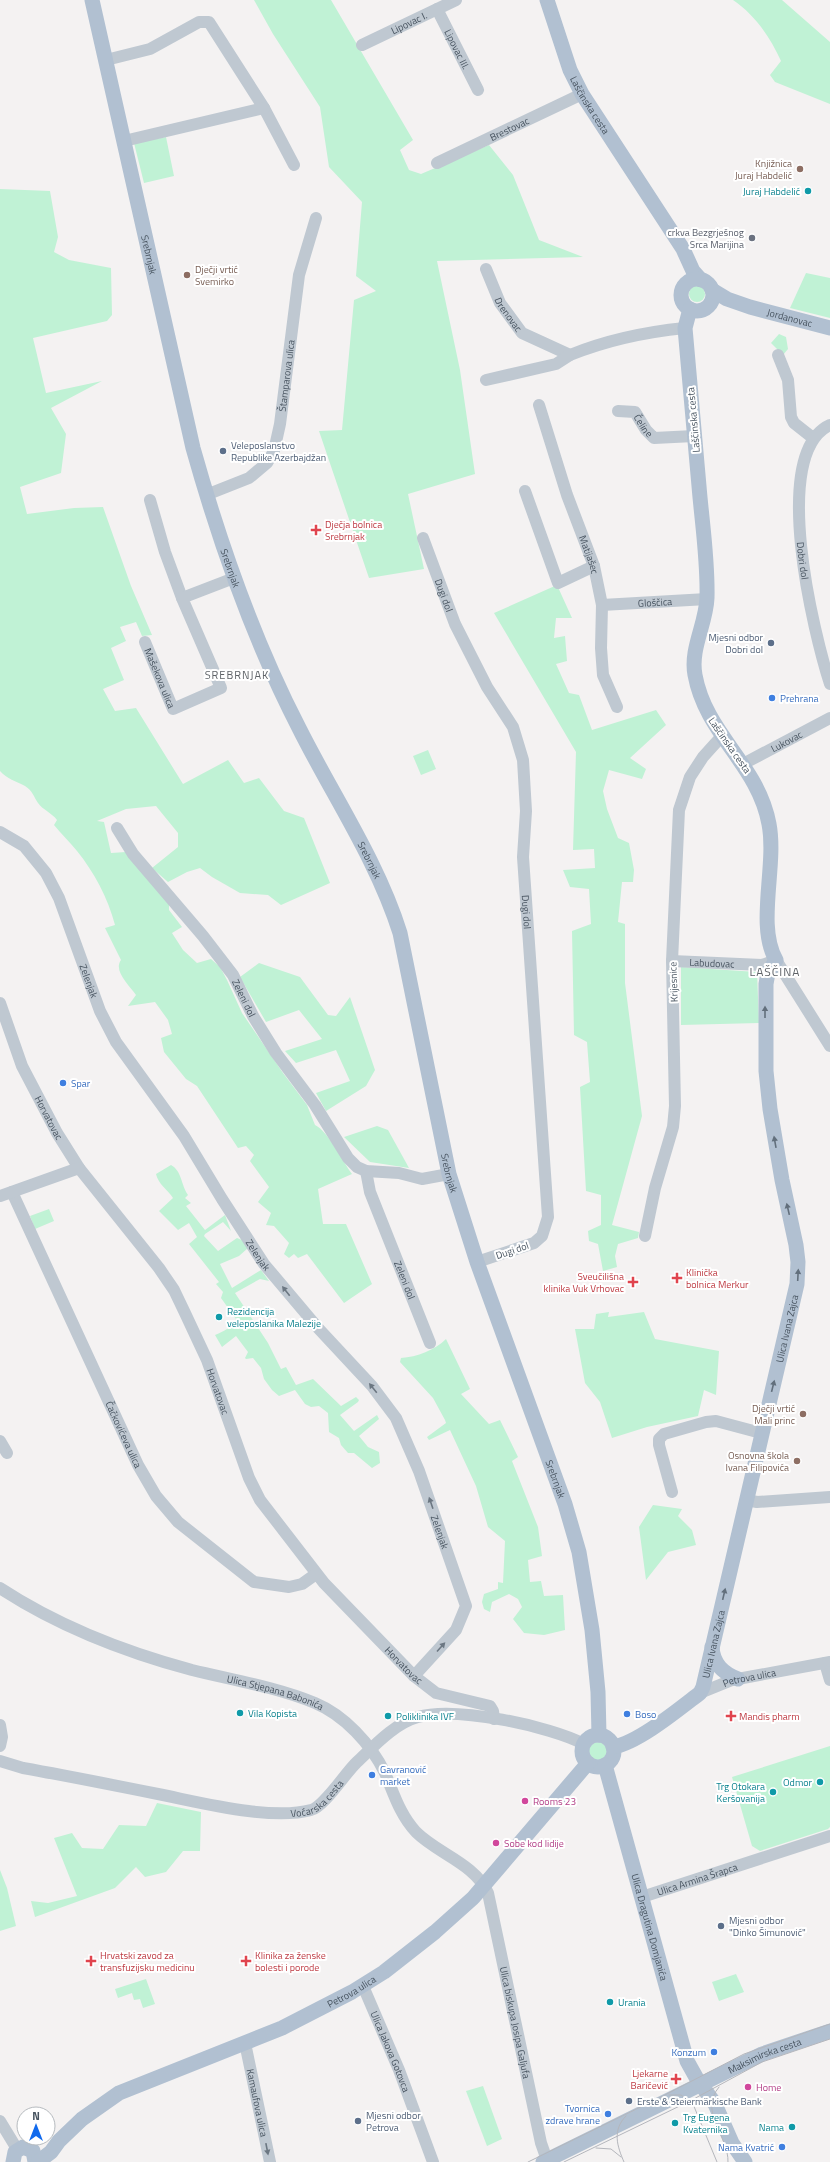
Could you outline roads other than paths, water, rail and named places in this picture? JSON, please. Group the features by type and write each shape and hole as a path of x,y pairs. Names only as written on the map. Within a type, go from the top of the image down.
{"main road":[{"name":"Srebrnjak","path":"92,0 193,448 206,494 234,578 284,699 312,754 375,868 393,910 406,958 433,1101 449,1174 477,1262 565,1504 578,1552 592,1630 598,1692 599,1735"},
{"name":"Laščinska cesta","path":"547,0 570,70 582,94 678,242 693,271 707,285"},
{"name":"Laščinska cesta","path":"678,242 685,269 684,286"},
{"path":"693,280 707,285 712,298 708,306 700,310 690,308 683,300 682,292 684,286 693,280"},
{"name":"Jordanovac","path":"707,285 723,297 750,308"},
{"name":"Jordanovac","path":"708,306 718,304 750,308 830,328"},
{"name":"Laščinska cesta","path":"690,308 685,328 706,557 707,599 694,660 695,674 707,712 721,737 743,764 759,791 769,823 772,860 768,939 776,960"},
{"name":"Ulica Ivana Zajca","path":"700,1693 761,1433 792,1312 798,1273 796,1245 773,1131 766,1071 766,984 768,973 776,960"},
{"path":"712,1646 713,1655 718,1666 726,1674 738,1679"},
{"name":"Petrova ulica","path":"613,1747 623,1745 661,1722 700,1693"},
{"path":"599,1735 608,1739 613,1747 612,1758 605,1765 597,1767 588,1763 583,1754 584,1744 591,1737 599,1735"},
{"name":"Petrova ulica","path":"37,2162 51,2152 82,2119 119,2093 282,2028 363,1986 435,1932 484,1886 588,1763"},
{"name":"Ulica Dragutina Domjanića","path":"605,1765 686,2057 701,2085"},
{"name":"Maksimirska cesta","path":"701,2085 772,2050 830,2031"},
{"path":"545,2161 701,2085 715,2104 732,2142 745,2162"},
{"path":"19,2153 59,2142"},
{"path":"732,2142 734,2162"},
{"path":"19,2153 35,2154 37,2162"}],"street":[{"name":"Lipovac I.","path":"362,45 456,0"},
{"name":"Lipovac III.","path":"437,9 478,90"},
{"path":"106,60 146,51 199,22 209,22 264,108 294,165"},
{"name":"Brestovac","path":"437,164 582,94"},
{"path":"124,141 264,108"},
{"name":"Štamparova ulica","path":"206,494 249,478 267,463 274,451 280,424 299,275 316,218"},
{"name":"Drenovac","path":"486,269 500,303 522,333 570,355"},
{"path":"486,380 556,364 570,355 598,344 646,332 685,328"},
{"path":"778,355 788,380 791,417 794,423 813,438"},
{"name":"Matijašec","path":"539,405 567,495 594,566 602,605 601,648 603,675 617,707"},
{"name":"Čeline","path":"618,411 635,412 646,430 654,438 694,436"},
{"name":"Dobri dol","path":"830,425 822,429 813,438 806,454 801,476 799,498 802,556 815,631 830,684"},
{"path":"525,491 558,583 594,566"},
{"name":"Mašekova ulica","path":"145,642 173,708 220,688 182,598 165,552 150,500"},
{"name":"Dugi dol","path":"423,538 455,624 488,687 513,727 523,760 526,811 523,857 548,1217 542,1236 534,1242 477,1262"},
{"path":"182,598 234,578"},
{"name":"Gloščica","path":"602,605 707,599"},
{"name":"Lukovac","path":"743,764 830,718"},
{"name":"Krijesnice","path":"645,1236 655,1188 673,1126 676,1106 672,961 678,810 690,777 703,757 721,737"},
{"name":"Zeleni dol","path":"117,828 133,854 203,936 233,975 253,1016 276,1054 315,1105 348,1158 357,1167 366,1171 370,1192 430,1343"},
{"name":"Zelenjak","path":"0,832 24,846 46,873 59,898 100,1011 116,1042 184,1136 264,1264 313,1323 372,1386 396,1418 419,1471 466,1606 456,1630 414,1676"},
{"name":"Labudovac","path":"672,961 762,965 776,960"},
{"name":"Laščinska cesta","path":"776,960 830,1046"},
{"name":"Horvatovac","path":"0,1003 10,1034 44,1112 79,1168 174,1290 207,1360 249,1478 260,1500 273,1519 316,1574 414,1676 436,1693 490,1706 493,1711 494,1719"},
{"path":"0,1196 79,1168"},
{"path":"366,1171 399,1173 422,1179 449,1174"},
{"name":"Čačkovićeva ulica","path":"12,1192 138,1466 156,1496 178,1522 254,1582 289,1587 302,1584 316,1574"},
{"path":"672,1492 659,1445 659,1439 664,1434 693,1424 712,1421 761,1433"},
{"path":"0,1441 7,1453"},
{"path":"746,1500 830,1497"},
{"name":"Ulica Stjepana Babonića","path":"0,1588 71,1627 113,1645 155,1660 315,1702 336,1714 370,1750 384,1772 404,1818 417,1833 472,1873 484,1886"},
{"path":"827,1663 830,1680"},
{"name":"Petrova ulica","path":"700,1693 722,1682 827,1663"},
{"name":"Voćarska cesta","path":"0,1761 23,1768 230,1808 275,1812 303,1811 316,1808 370,1750 394,1731 418,1717 447,1713 494,1719 556,1732 584,1744"},
{"path":"0,1725 2,1737 0,1746"},
{"name":"Ulica Armina Šrapca","path":"642,1897 830,1836"},
{"name":"Ulica biskupa Josipa Galjufa","path":"484,1886 489,1898 545,2161"},
{"name":"Ulica Jakova Gotovca","path":"363,1986 399,2070 433,2162"},
{"name":"Kamaufova ulica","path":"245,2043 270,2162"},
{"path":"0,2121 19,2153"}],"tram line":[{"path":"528,2162 659,2098 744,2054 830,2024"},
{"path":"564,2162 690,2101 762,2062 830,2039"},
{"path":"719,2087 713,2096 713,2115 727,2152 728,2162"},
{"path":"669,2095 681,2095 693,2104 717,2162"},
{"path":"624,2162 619,2150 617,2132 626,2116"},
{"path":"596,2148 611,2149 621,2157"}],"place":[{"name":"Knjižnica Juraj Habdelić","path":"800,169"},
{"name":"Juraj Habdelić","path":"808,191"},
{"name":"crkva Bezgrješnog Srca Marijina","path":"752,238"},
{"name":"Dječji vrtić Svemirko","path":"187,275"},
{"name":"Veleposlanstvo Republike Azerbajdžan","path":"223,451"},
{"name":"Dječja bolnica Srebrnjak","path":"316,530"},
{"name":"Mjesni odbor Dobri dol","path":"771,643"},
{"name":"Prehrana","path":"772,698"},
{"name":"Spar","path":"63,1083"},
{"name":"Klinička bolnica Merkur","path":"677,1278"},
{"name":"Sveučilišna klinika Vuk Vrhovac","path":"633,1282"},
{"name":"Rezidencija veleposlanika Malezije","path":"219,1317"},
{"name":"Dječji vrtić Mali princ","path":"803,1414"},
{"name":"Osnovna škola Ivana Filipovića","path":"797,1461"},
{"name":"Vila Kopista","path":"240,1713"},
{"name":"Boso","path":"627,1714"},
{"name":"Poliklinika IVF","path":"388,1716"},
{"name":"Mandis pharm","path":"731,1716"},
{"name":"Gavranović market","path":"372,1775"},
{"name":"Odmor","path":"820,1782"},
{"name":"Trg Otokara Keršovanija","path":"773,1792"},
{"name":"Rooms 23","path":"525,1801"},
{"name":"Sobe kod lidije","path":"496,1843"},
{"name":"Mjesni odbor \"Dinko Šimunović\"","path":"721,1926"},
{"name":"Hrvatski zavod za transfuzijsku medicinu","path":"91,1961"},
{"name":"Klinika za ženske bolesti i porode","path":"246,1961"},
{"name":"Urania","path":"610,2002"},
{"name":"Konzum","path":"714,2052"},
{"name":"Ljekarne Baričević","path":"676,2079"},
{"name":"Home","path":"748,2087"},
{"name":"Erste & Steiermärkische Bank","path":"629,2101"},
{"name":"Tvornica zdrave hrane","path":"608,2114"},
{"name":"Mjesni odbor Petrova","path":"358,2121"},
{"name":"Trg Eugena Kvaternika","path":"675,2123"},
{"name":"Nama","path":"792,2127"},
{"name":"Nama Kvatrić","path":"782,2147"}],"district":[{"name":"SREBRNJAK","path":"237,675"},
{"name":"LAŠČINA","path":"775,972"}]}
